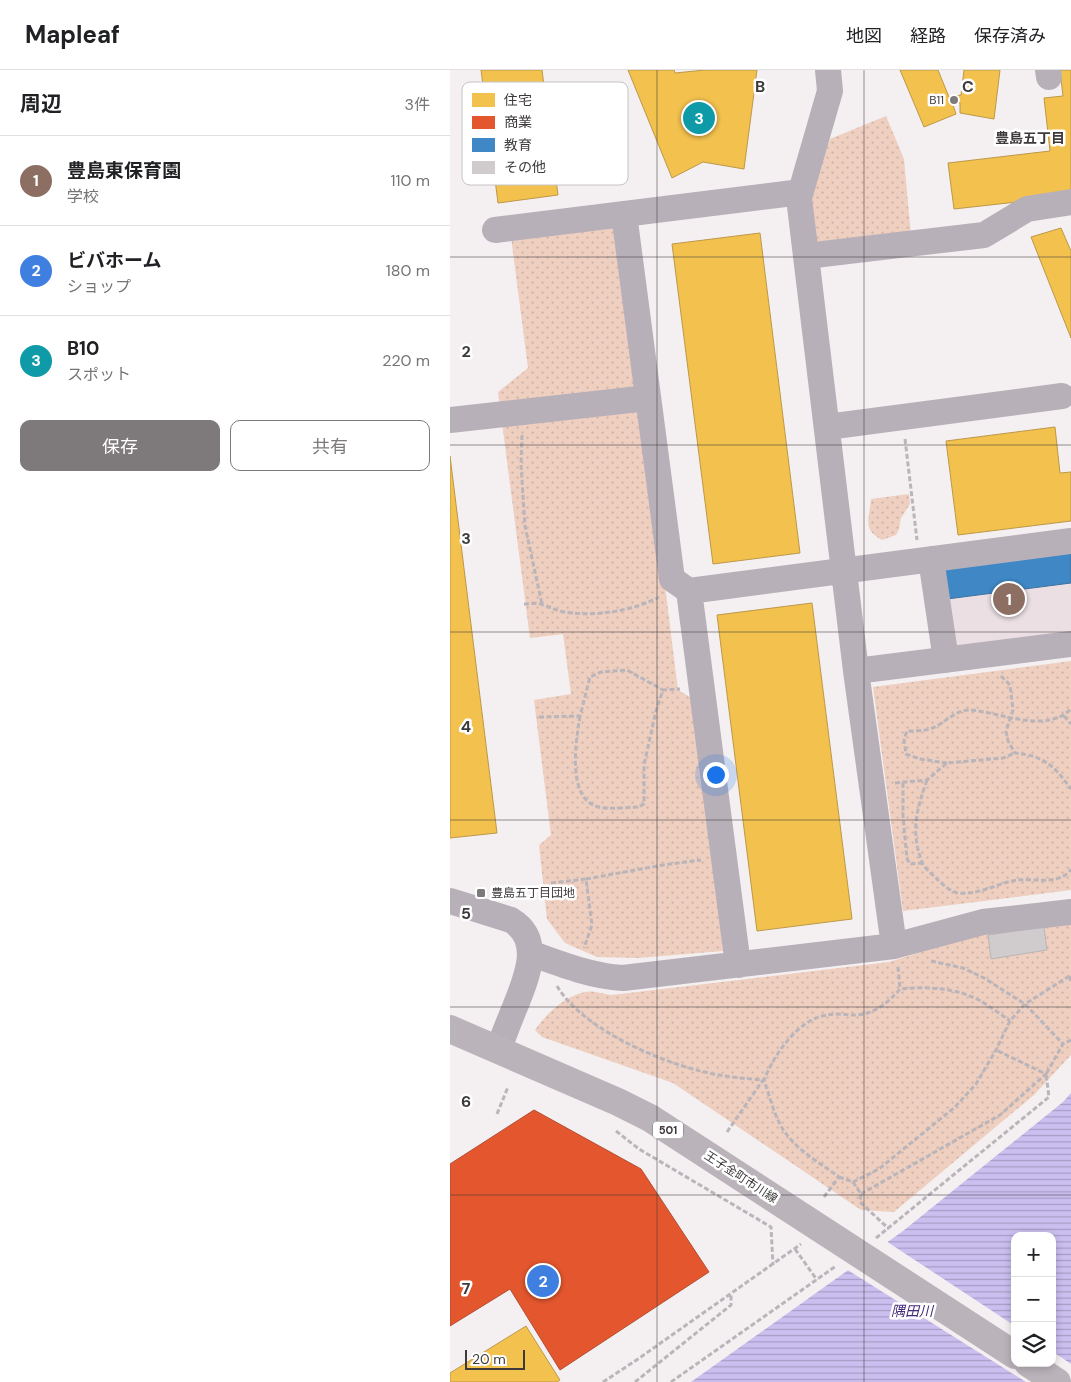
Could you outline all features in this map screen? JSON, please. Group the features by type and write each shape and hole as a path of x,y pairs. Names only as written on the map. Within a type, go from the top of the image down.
{"main road":[{"name":"王子金町市川線","path":"450,1030 618,1102 650,1118 1011,1352"},
{"path":"1034,1367 1057,1382"}],"street":[{"path":"828,70 830,91 799,198 856,671 894,946"},
{"path":"495,230 801,192"},
{"path":"806,256 984,235 1027,209 1071,202"},
{"path":"624,214 672,579 689,591 1071,541"},
{"path":"827,427 1062,396"},
{"path":"450,420 648,398"},
{"path":"925,560 946,660"},
{"path":"689,591 738,965"},
{"path":"856,671 1071,644"},
{"path":"455,908 511,920 519,925 529,942 530,953 524,983 498,1050"},
{"path":"530,953 606,977 624,978 894,946 983,922 1071,912"}],"path":[{"path":"522,412 521,465 525,526 542,604"},
{"path":"905,436 925,560"},
{"path":"524,604 542,604 551,609 566,612 607,613 632,607 661,596"},
{"path":"997,653 1002,676 1010,685 1013,710 1012,718 1006,731 1008,741 1015,753"},
{"path":"663,690 656,711 644,765 644,804 638,807 599,807 591,803 581,794 576,763 580,716 590,677 601,672 627,670 663,690 681,689"},
{"path":"1071,709 1064,716 1049,720 1012,718 970,710 956,712 942,724 929,729 907,731 904,739 906,754 920,759 947,763 1003,758 1015,753 1032,755 1055,768 1071,789"},
{"path":"539,718 580,716"},
{"path":"1064,716 1071,724"},
{"path":"947,763 927,780 916,811 915,833 922,863 942,884 956,893 981,892 1018,880 1054,880 1071,869"},
{"path":"887,784 927,780"},
{"path":"902,783 902,816 908,859 910,864 922,863"},
{"path":"551,883 706,860"},
{"path":"583,949 592,926 586,879"},
{"path":"924,960 963,968 984,978 1025,1004 1063,1044"},
{"path":"853,1182 879,1169 955,1107 976,1084 1010,1022 1025,1004 1070,976 1071,982"},
{"path":"899,982 900,989"},
{"path":"555,984 563,997 591,1022 630,1044 695,1070 725,1076 764,1080"},
{"path":"727,1132 764,1080 783,1046 795,1032 809,1022 826,1015 857,1015 879,1009 900,989 932,988 967,995 983,1002 1010,1022"},
{"path":"861,1194 1000,1115 1046,1074 1063,1044 1071,1040"},
{"path":"996,1050 1046,1074"},
{"path":"873,1241 889,1230 1049,1097 1046,1074"},
{"path":"764,1080 784,1131 799,1148 839,1177 853,1182 861,1194 860,1202 889,1230"},
{"path":"497,1114 508,1087"},
{"path":"616,1132 639,1148 771,1227 772,1265"},
{"path":"824,1197 839,1177"},
{"path":"603,1382 802,1243"},
{"path":"795,1248 817,1280"},
{"path":"671,1382 841,1263"},
{"path":"635,1382 731,1305 731,1294"}],"shaded area":[{"path":"886,116 904,159 911,236 816,248 809,196 830,139"},
{"path":"620,224 678,690 698,702 723,951 638,958 597,957 565,943 547,919 539,845 551,835 534,700 571,694 563,634 530,638 498,392 528,368 511,237"},
{"path":"909,494 910,504 901,518 896,535 882,540 875,536 871,532 868,522 871,499"},
{"path":"1071,547 1071,635 953,650 942,564"},
{"path":"1071,661 1071,890 903,911 873,687"},
{"path":"1071,923 1071,1055 1034,1095 894,1212 861,1210 673,1083 542,1037 535,1030 557,1006 570,997 585,992 612,995 889,962 986,932"}],"water":[{"name":"隅田川","path":"1071,1093 1071,1374 1061,1382 691,1382 903,1231 1063,1102"}],"pier":[{"path":"886,1241 1011,1323 1011,1367 1056,1367 1056,1354 1071,1364 1071,1377 1065,1382 1026,1382 846,1269"}],"building: 住宅":[{"path":"481,70 542,70 544,82 483,82"},
{"path":"628,70 674,70 675,73 705,70 757,70 744,169 703,162 672,178"},
{"name":"B11","path":"900,70 938,70 949,97 961,95 964,70 1000,70 994,119 960,113 960,103 952,102 956,114 924,127"},
{"path":"1060,70 1071,70 1071,196 954,209 948,163 1050,151 1044,98 1063,96"},
{"path":"496,185 557,185 558,195 498,203"},
{"path":"1061,228 1071,251 1071,338 1031,237"},
{"path":"760,233 800,553 713,564 672,244"},
{"path":"1055,427 1060,473 1071,472 1071,521 958,535 946,441"},
{"path":"450,456 497,833 450,838"},
{"path":"812,603 852,919 757,931 717,615"},
{"path":"526,1326 560,1380 557,1382 450,1382 450,1373"}],"building: 商業":[{"path":"534,1110 641,1169 709,1272 560,1370 510,1289 450,1326 450,1164"}],"building: 教育":[{"path":"1071,548 1071,583 947,599 943,564"}],"building: その他":[{"path":"1044,927 1047,950 991,959 988,935"}],"place":[{"name":"B11","path":"954,100"},
{"name":"B10","path":"699,118"},
{"name":"豊島東保育園","path":"1009,599"},
{"name":"豊島五丁目団地","path":"481,893"},
{"name":"ビバホーム","path":"543,1281"}],"district":[{"name":"豊島五丁目","path":"1030,138"}]}
